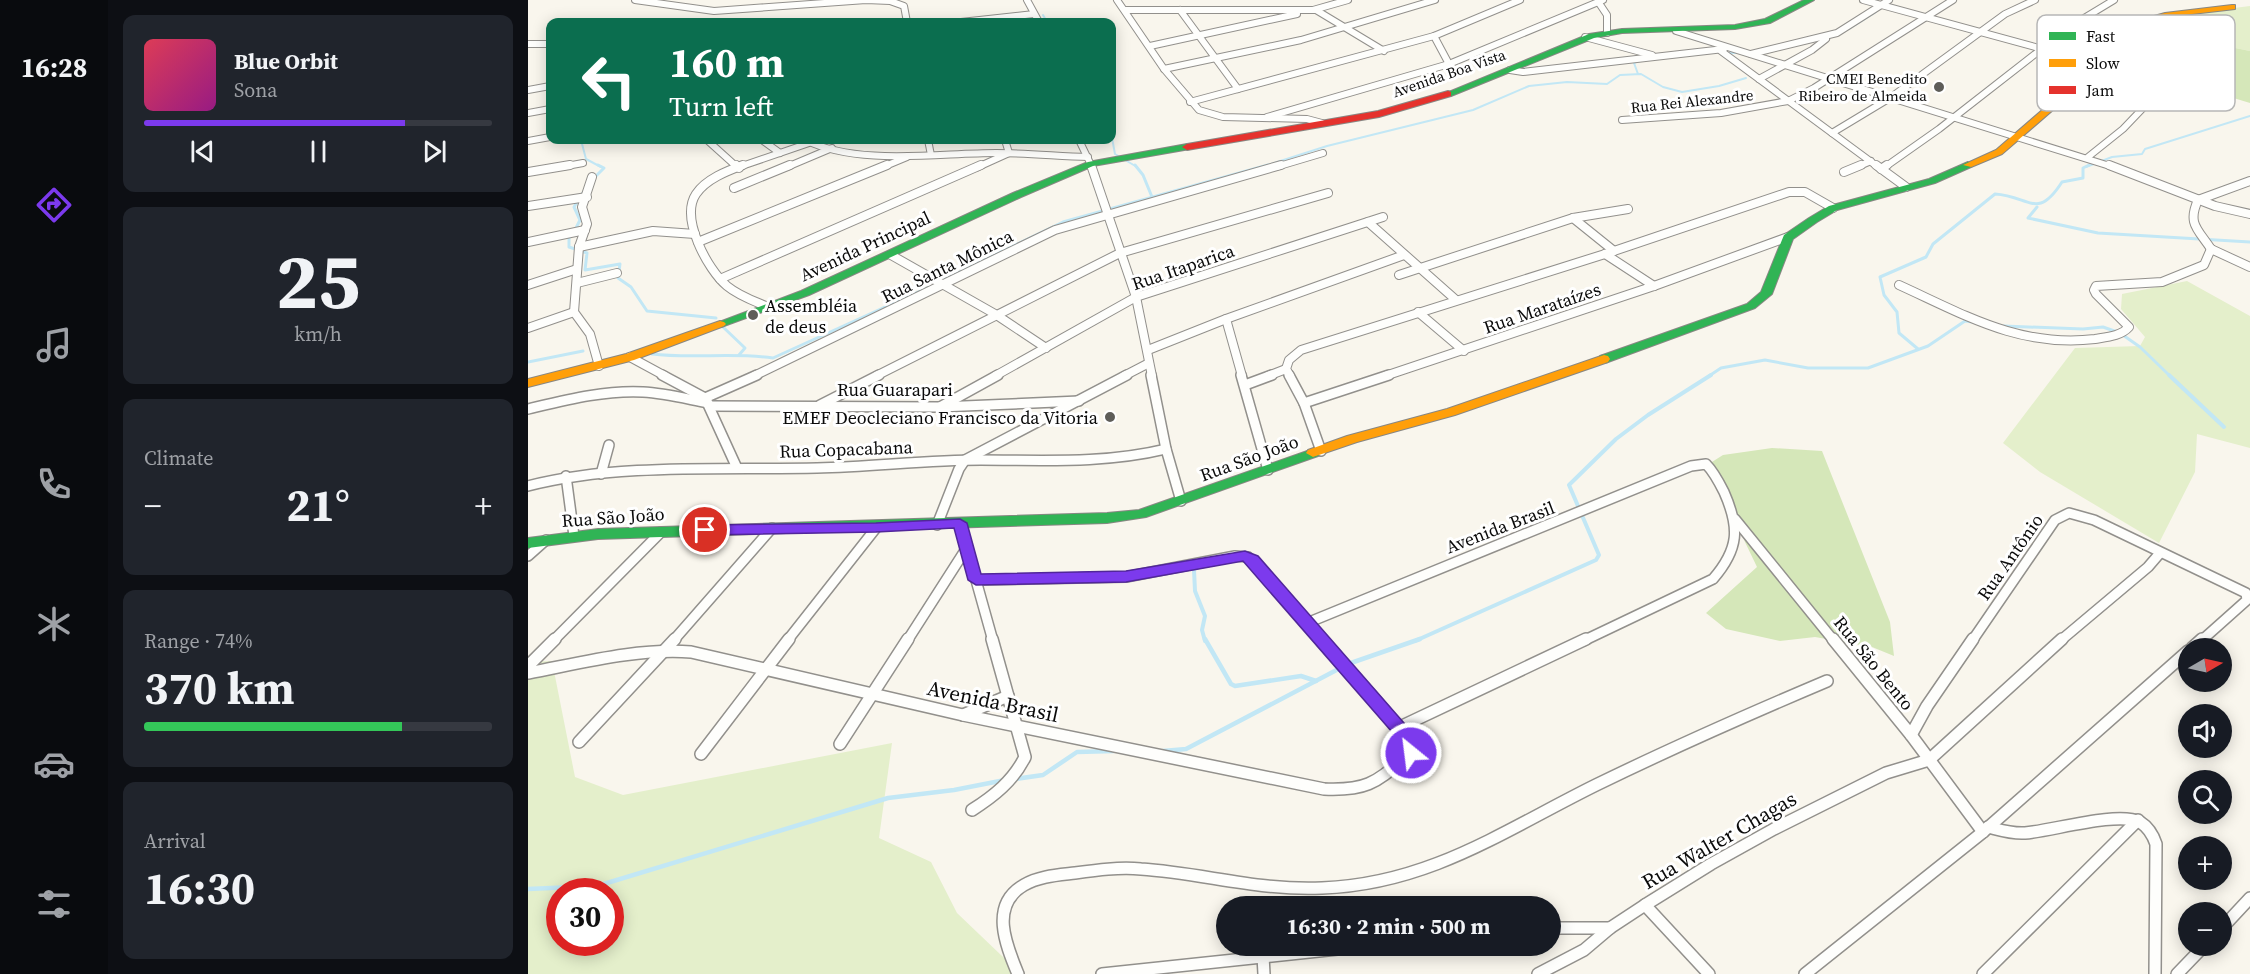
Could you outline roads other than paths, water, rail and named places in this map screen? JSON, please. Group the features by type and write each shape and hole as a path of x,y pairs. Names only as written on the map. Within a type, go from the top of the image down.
{"street":[{"path":"635,0 714,11 866,0 890,1 904,6 906,18"},
{"path":"1027,0 1037,18"},
{"path":"1033,11 1035,0"},
{"path":"1117,0 1164,69 1199,110 1215,116 1314,120 1322,123"},
{"path":"1150,46 1316,10 1348,0"},
{"path":"1164,69 1218,60 1347,28 1417,3 1435,0"},
{"path":"1494,0 1503,7"},
{"path":"1190,102 1434,36 1521,0"},
{"name":"Avenida Boa Vista","path":"1089,160 1322,123 1410,106 1510,70 1585,38 1606,33 1728,28 1756,23 1784,14 1810,0"},
{"path":"1863,0 2037,47"},
{"path":"1749,54 1829,36 1852,25 1889,0"},
{"name":"Rua Rei Alexandre","path":"1622,120 1721,113 1788,100 1953,0"},
{"path":"1832,133 1890,98 2005,14 2035,0"},
{"path":"2086,15 2114,0"},
{"path":"1267,117 1449,64 1601,1 1607,15 1606,33"},
{"path":"2165,15 2232,7"},
{"path":"1125,10 1316,10 1384,51"},
{"path":"1180,10 1238,89"},
{"path":"993,18 1033,11"},
{"path":"1676,31 2088,157 2198,200 2228,210 2250,214"},
{"path":"1434,36 1449,64"},
{"path":"1759,79 1812,50 1829,36"},
{"path":"1585,38 1659,56"},
{"path":"529,45 546,44"},
{"path":"1510,70 1523,72 1721,51 1728,48"},
{"path":"1721,51 1906,187"},
{"path":"1881,169 1919,145 2037,52"},
{"path":"528,90 546,87"},
{"path":"528,112 546,110"},
{"path":"1788,237 1833,208 1932,181 1999,152 2047,111"},
{"path":"2088,157 2116,136 2140,111"},
{"path":"528,141 546,138"},
{"path":"712,144 739,168"},
{"path":"768,144 780,153"},
{"path":"768,307 749,299 720,279 697,238 691,207 697,192 708,183 800,144"},
{"path":"818,144 849,151 911,156 1009,153 1089,160"},
{"path":"849,144 849,151"},
{"path":"929,144 931,154"},
{"path":"1006,144 1009,153"},
{"path":"1081,144 1089,160 1136,297 1166,448 1181,501"},
{"path":"734,188 832,148"},
{"path":"720,279 1009,153"},
{"name":"Rua Santa Mônica","path":"708,403 1055,230 1323,153"},
{"path":"579,247 653,231 697,238 911,156"},
{"name":"Avenida Principal","path":"528,382 630,357 806,293 1089,160"},
{"path":"1844,172 1871,162"},
{"path":"528,172 583,163"},
{"path":"592,177 582,207 587,224 579,247 574,312 590,334 599,366"},
{"path":"2250,182 2198,200 2192,213 2192,219 2211,249 2250,267"},
{"path":"1245,386 1286,369 1293,356 1302,350 1793,192 1805,192 1833,208"},
{"path":"820,405 995,314 1120,253 1328,193"},
{"path":"528,206 587,197"},
{"path":"1399,275 1573,218 1628,209"},
{"name":"Rua Itaparica","path":"940,406 1136,297 1383,217"},
{"path":"1573,218 1614,251"},
{"path":"1368,222 1456,300"},
{"path":"528,242 585,230"},
{"name":"Rua Marataízes","path":"1304,403 1654,286 1788,237"},
{"name":"Rua São João","path":"528,543 574,536 661,532 772,528 876,528 1125,517 1181,501 1352,439 1451,412 1541,382 1751,306 1766,294 1788,237"},
{"path":"1899,285 2019,338 2046,342 2077,342 2129,330 2128,324 2096,294 2094,290 2096,286 2162,282 2204,265 2211,249"},
{"path":"1605,254 1654,286"},
{"path":"891,255 995,314 1046,348"},
{"path":"1148,350 1226,319 1404,255"},
{"path":"528,285 577,269"},
{"path":"577,282 617,273"},
{"path":"528,328 574,312"},
{"path":"1418,312 1464,351"},
{"path":"1226,319 1268,470"},
{"path":"630,357 708,403 737,468"},
{"path":"937,525 959,469 965,460 1149,363"},
{"path":"1286,369 1304,403 1321,451"},
{"name":"Rua Guarapari","path":"528,409 592,395 627,392 662,394 708,403 940,406 1079,401"},
{"path":"601,474 609,445"},
{"name":"Rua Copacabana","path":"528,486 566,476 737,468 820,468 965,460 1093,460 1145,455 1166,448"},
{"name":"Rua São Bento","path":"1398,728 1713,579 1730,560 1736,536 1730,505 1712,469 1706,464"},
{"name":"Avenida Brasil","path":"1307,622 1451,563 1586,513 1691,466 1706,464"},
{"path":"566,476 574,536"},
{"name":"Rua Antônio","path":"1911,735 1927,706 2060,516 2074,514 2094,520 2246,593 2247,600 2203,638"},
{"name":"Rua São Bento","path":"1734,518 1985,829"},
{"path":"960,523 1025,757 1020,768 997,795 972,810"},
{"path":"579,742 772,528"},
{"path":"701,754 876,528"},
{"path":"528,666 661,532"},
{"path":"528,556 546,540"},
{"path":"840,744 966,549"},
{"path":"1929,760 2044,654 2148,567 2160,553"},
{"name":"Avenida Brasil","path":"528,673 664,650 691,652 963,715 1233,772 1337,790 1361,787 1377,781 1404,761 1411,749 1398,728 1307,622 1252,560 1245,556 1126,577 976,580"},
{"path":"1805,974 1985,829 2178,660"},
{"path":"1018,974 1002,933 1003,909 1009,896 1020,886 1048,875 1095,870 1137,869 1283,889 1367,884 1409,875 1454,858 1677,745 1827,681"},
{"path":"963,715 1008,696"},
{"name":"Rua Walter Chagas","path":"1538,974 1584,950 1610,928 1645,905 1711,864 1774,829 1886,772 1929,760"},
{"path":"1985,829 2024,833 2114,818 2138,820 2149,829 2156,844 2155,974"},
{"path":"1983,974 2138,820"},
{"path":"2232,917 2250,898"},
{"path":"1645,905 1709,974"},
{"path":"1561,928 1610,928"},
{"path":"1102,974 1263,956 1264,974"},
{"path":"2177,974 2194,956"}],"waterway":[{"path":"1849,29 1876,12"},
{"path":"1810,42 1837,35"},
{"path":"1724,53 1740,53"},
{"path":"1638,74 1634,63 1639,61"},
{"path":"1262,167 1327,146 1473,110 1529,86 1567,82 1607,84 1620,75 1641,74 1663,87 1682,92 1719,86 1746,78"},
{"path":"2086,167 2112,157 2142,154 2145,149 2250,116"},
{"path":"582,144 586,159 601,167"},
{"path":"1113,144 1115,154 1136,167"},
{"path":"593,179 604,168 598,165"},
{"path":"941,281 1063,222 1268,165"},
{"path":"1918,349 1899,333 1897,312 1884,295 1880,277 1926,257 1933,244 1995,194 2032,203 2046,201 2062,182 2083,178 2083,168 2089,165"},
{"path":"1136,167 1143,175 1152,197"},
{"path":"575,230 580,220 574,207 586,188"},
{"path":"2037,207 2028,218 2098,233 2250,242"},
{"path":"569,235 569,247 587,253 585,270 620,264 618,278 631,287 647,311 716,318"},
{"path":"652,354 773,358 929,287"},
{"path":"1709,376 1721,368 1765,360 1808,368 1868,368 1928,346 1965,321 1973,322"},
{"path":"2004,326 2083,329 2103,327 2120,333 2140,347 2170,376"},
{"path":"723,327 745,348 739,355"},
{"path":"528,362 583,351"},
{"path":"1418,640 1596,560 1599,555 1569,485 1616,439 1648,415 1711,375"},
{"path":"2169,375 2224,427"},
{"path":"1194,570 1195,591 1205,616 1202,630 1205,641"},
{"path":"1205,639 1231,684 1235,686 1301,676 1316,681"},
{"path":"1316,681 1348,664 1418,640"},
{"path":"1163,751 1186,749 1316,681"},
{"path":"1015,779 1043,775 1077,752 1114,751"},
{"path":"528,889 597,886 888,798 954,790 1005,780"}],"place":[{"name":"CMEI Benedito Ribeiro de Almeida","path":"1939,87"},
{"name":"Assembléia de deus","path":"753,315"},
{"name":"EMEF Deocleciano Francisco da Vitoria","path":"1110,417"}]}
